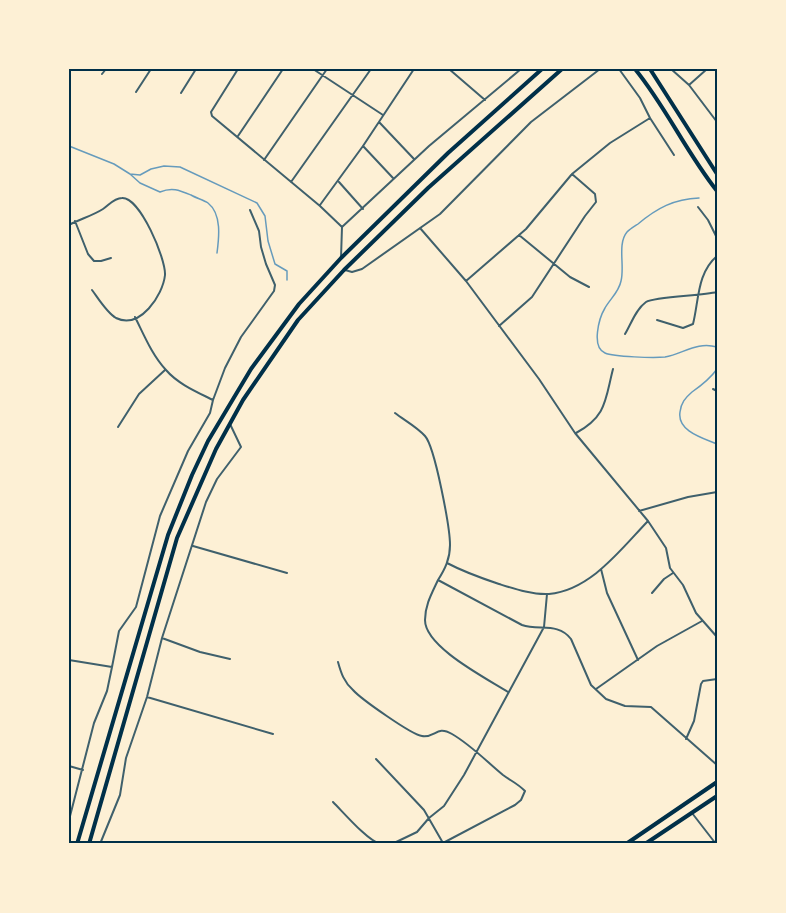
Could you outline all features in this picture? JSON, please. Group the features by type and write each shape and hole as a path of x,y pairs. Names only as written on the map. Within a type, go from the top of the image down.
{"main road":[{"path":"77,844 168,535 208,441 251,369 299,304 341,258 448,153 542,69"},
{"path":"89,844 177,538 216,449 243,400 298,320 344,270 436,181 562,69"},
{"path":"635,69 696,164 717,191"},
{"path":"650,69 717,174"},
{"path":"626,844 717,783"},
{"path":"645,844 717,796"}],"street":[{"path":"102,75 106,69"},
{"path":"136,92 151,69"},
{"path":"181,93 196,69"},
{"path":"231,69 236,73"},
{"path":"238,69 211,114 342,226"},
{"path":"237,137 283,69"},
{"path":"313,69 383,115"},
{"path":"264,160 327,69"},
{"path":"291,183 370,69"},
{"path":"320,206 339,182 414,69"},
{"path":"449,69 486,99"},
{"path":"341,258 342,226 363,209 414,159 521,69"},
{"path":"344,270 352,272 362,269 445,210 531,122 600,69"},
{"path":"619,69 640,98 674,155"},
{"path":"671,69 689,85 717,122"},
{"path":"689,85 707,69"},
{"path":"466,281 519,235 572,174 610,143 650,118"},
{"path":"378,122 414,159"},
{"path":"363,146 393,178"},
{"path":"499,326 532,297 597,200 595,194 572,174"},
{"path":"339,182 363,209"},
{"path":"69,225 121,198 132,201 141,212 162,259 165,273 162,291 154,304 135,317 124,320 116,318 92,290"},
{"path":"698,207 717,238"},
{"path":"69,820 94,723 107,691 118,631 136,607 160,516 188,451 210,413 225,368 241,337 274,291 275,285 261,247 260,231 250,210"},
{"path":"75,221 88,254 94,261 111,258"},
{"path":"420,228 466,281 539,379 575,433 648,521 666,548 673,573 683,585 702,621 717,637"},
{"path":"519,235 579,283 589,287"},
{"path":"657,320 683,328 693,324 699,296 699,282 707,266 717,256"},
{"path":"625,334 639,309 652,298 699,296 717,292"},
{"path":"135,317 165,370 190,388 213,400"},
{"path":"575,433 598,418 613,369"},
{"path":"118,427 140,394 165,370"},
{"path":"712,389 717,390"},
{"path":"395,413 425,436 433,451 449,531 450,546 447,563 427,605 425,622 429,634 441,649 508,692"},
{"path":"100,844 120,795 126,758 147,697 162,638 206,502 217,479 242,447 230,424"},
{"path":"639,512 688,497 717,492"},
{"path":"447,563 461,571 532,593 547,594 568,590 585,582 601,569 648,521"},
{"path":"193,546 287,573"},
{"path":"601,569 607,593 638,660"},
{"path":"652,593 664,579 673,573"},
{"path":"438,580 522,625 532,628 558,628 566,632 591,686 613,703 651,707 717,765"},
{"path":"392,844 417,832 444,806 544,627 547,594"},
{"path":"596,689 657,646 702,621"},
{"path":"162,638 200,652 230,659"},
{"path":"69,660 112,667"},
{"path":"338,662 343,678 353,691 408,731 422,736 430,735 436,730 452,734 525,791 521,800 515,805 443,843 429,818 376,759"},
{"path":"686,739 694,721 701,684 703,681 717,679"},
{"path":"147,697 273,734"},
{"path":"69,766 83,770"},
{"path":"333,802 363,832 380,844"},
{"path":"692,813 716,844"}],"waterway":[{"path":"69,146 114,164 130,174 140,175 164,166 180,167 257,203 265,216 268,241 275,264 287,271 287,280"},
{"path":"130,174 140,183 160,192 172,189 208,203 216,213 218,220 217,253"},
{"path":"699,198 666,205 627,232 622,243 620,285 603,313 597,339 598,345 605,353 625,356 665,357 697,347 717,347"},
{"path":"717,369 709,379 685,399 680,412 680,419 687,429 717,444"}]}
